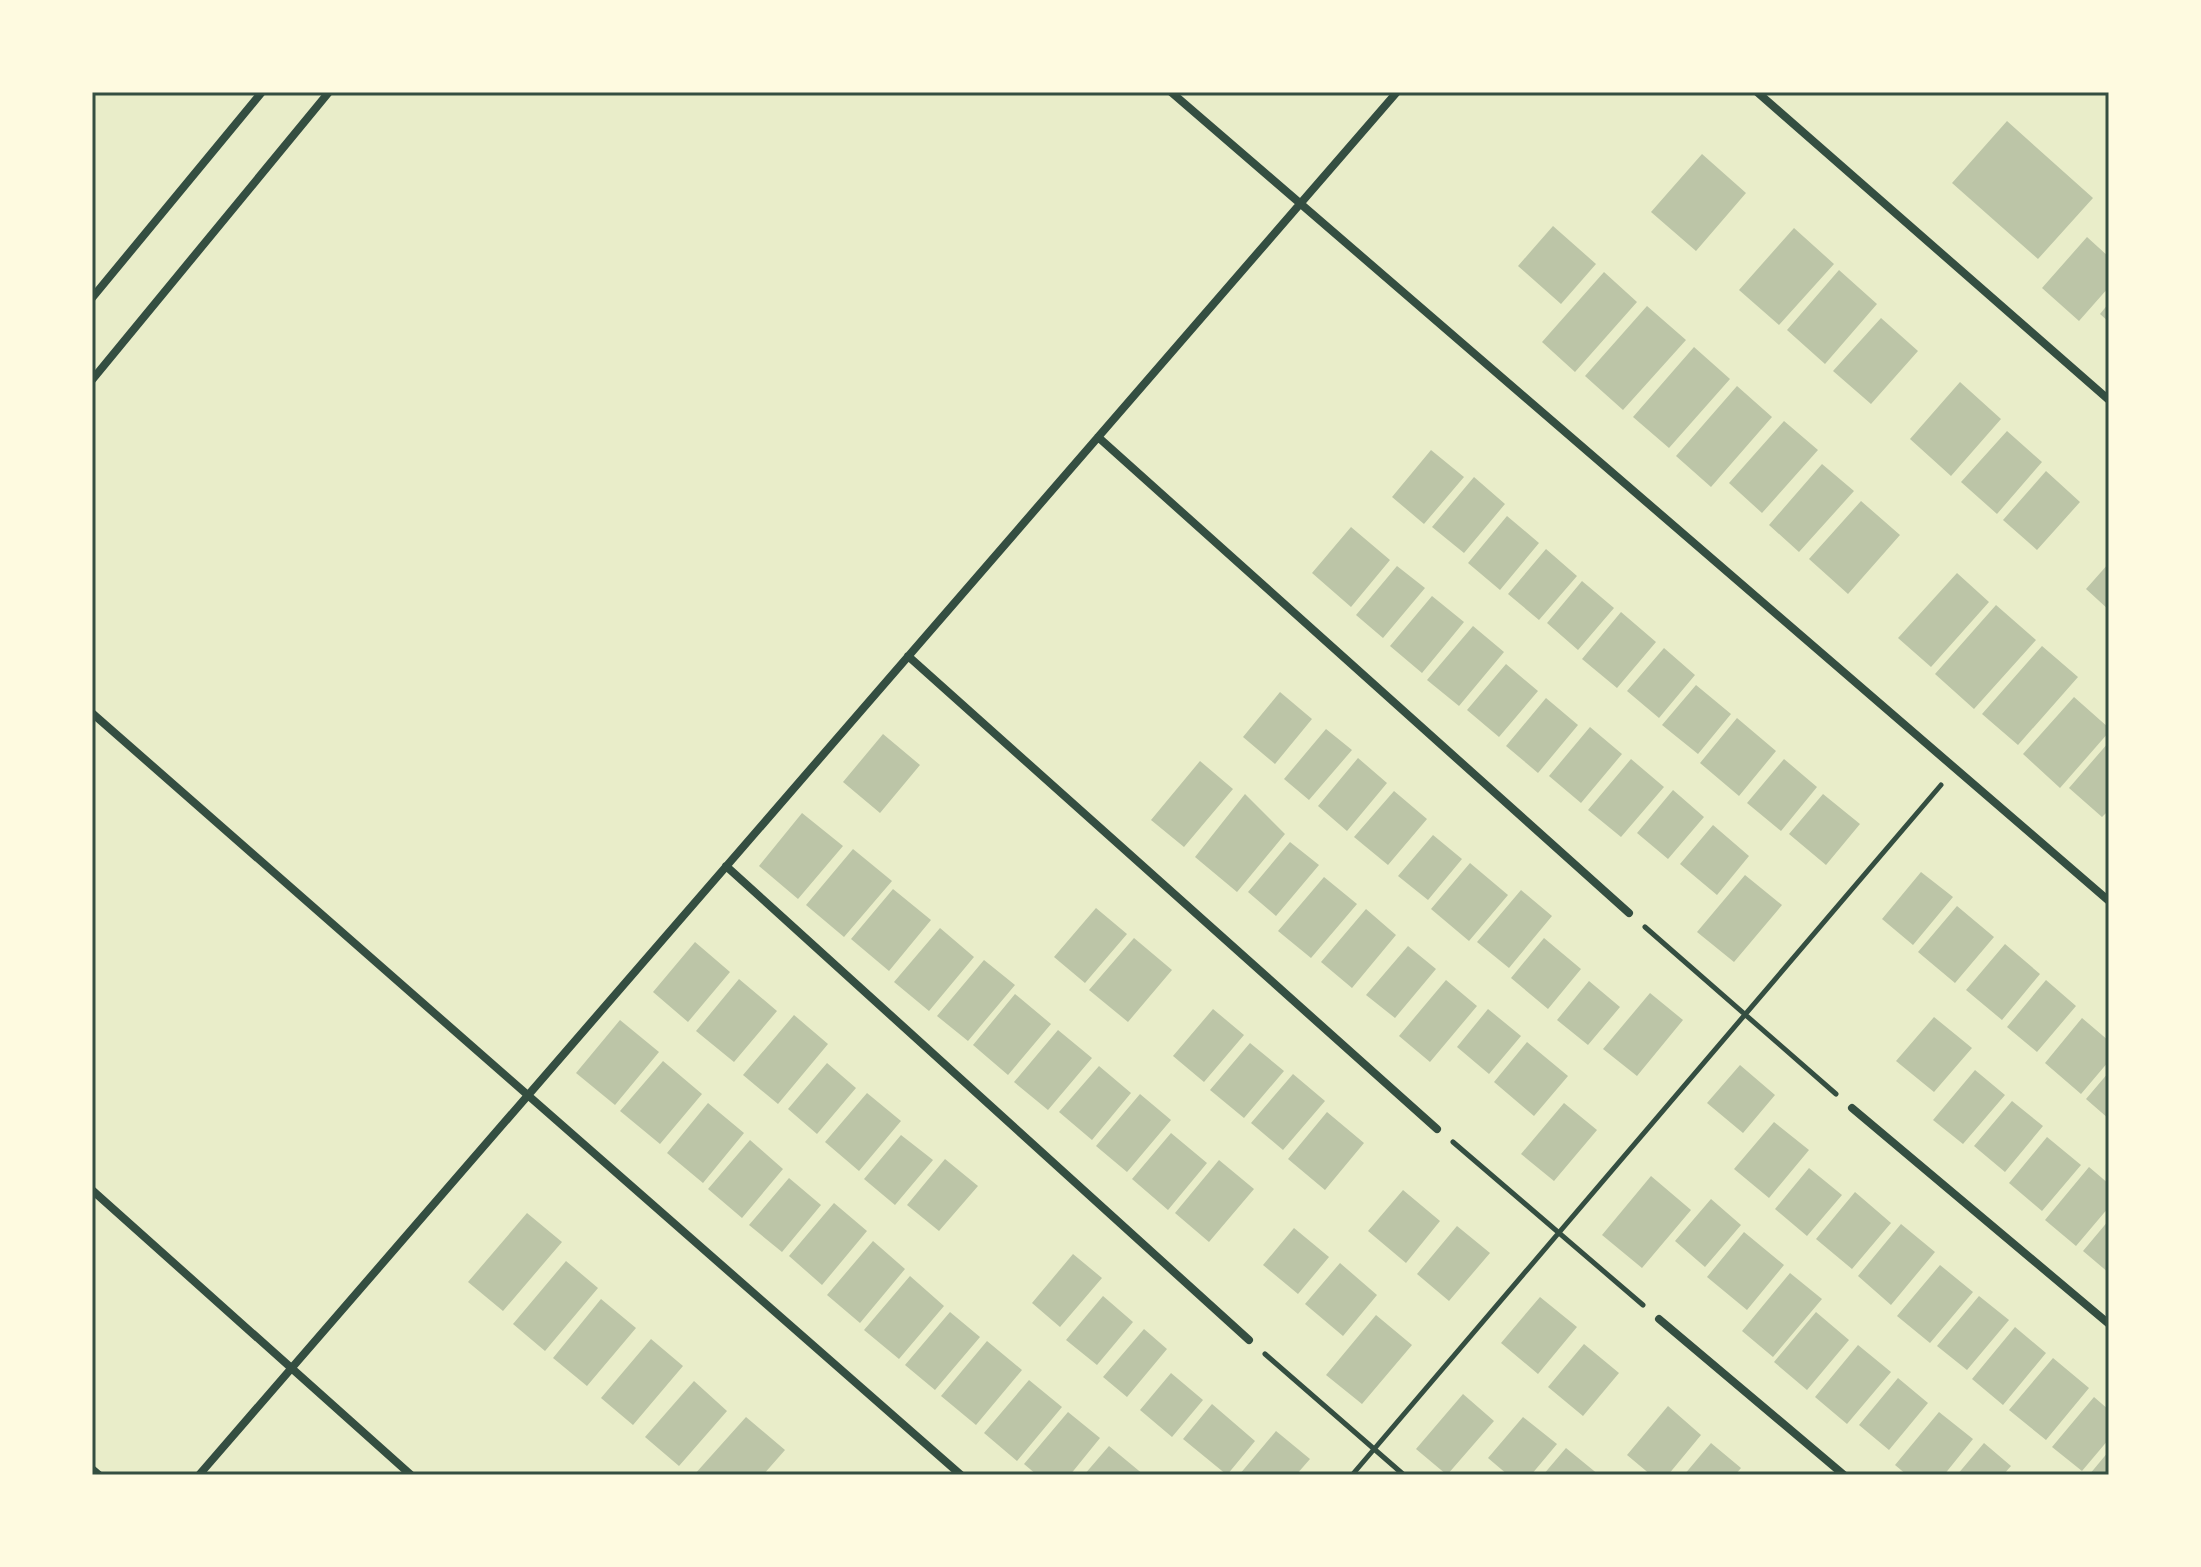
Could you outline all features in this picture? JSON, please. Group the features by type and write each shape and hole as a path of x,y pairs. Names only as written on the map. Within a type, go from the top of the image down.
{"street":[{"path":"92,298 262,92"},
{"path":"92,380 329,92"},
{"path":"1171,92 2109,901"},
{"path":"199,1475 1397,92"},
{"path":"1757,92 2109,400"},
{"path":"1098,437 1629,913"},
{"path":"908,656 1437,1129"},
{"path":"92,713 961,1475"},
{"path":"726,866 1249,1340"},
{"path":"1852,1108 2109,1324"},
{"path":"92,1190 411,1475"},
{"path":"1659,1319 1844,1475"},
{"path":"92,1469 99,1475"}],"path":[{"path":"1352,1475 1955,769"},
{"path":"1629,913 1852,1108"},
{"path":"1437,1129 1659,1319"},
{"path":"1249,1340 1404,1475"}],"building":[{"path":"2007,121 2093,198 2038,259 1952,183"},
{"path":"1702,154 1746,193 1696,251 1651,212"},
{"path":"1553,226 1596,264 1561,304 1518,266"},
{"path":"1794,228 1834,264 1779,325 1739,290"},
{"path":"2087,237 2109,257 2109,287 2079,321 2042,288"},
{"path":"1839,270 1877,304 1825,364 1787,330"},
{"path":"1604,272 1637,302 1575,372 1542,342"},
{"path":"2109,303 2109,322 2100,314"},
{"path":"1647,306 1686,340 1623,410 1585,376"},
{"path":"1881,318 1918,351 1871,404 1833,371"},
{"path":"1694,347 1730,379 1669,448 1633,417"},
{"path":"1960,382 2001,419 1951,476 1910,439"},
{"path":"1737,386 1772,417 1711,487 1676,456"},
{"path":"1784,421 1818,450 1762,513 1729,483"},
{"path":"2007,431 2042,462 1997,514 1961,482"},
{"path":"1431,450 1464,477 1424,524 1392,497"},
{"path":"1822,464 1854,491 1799,552 1769,525"},
{"path":"2046,471 2080,502 2037,550 2003,520"},
{"path":"1474,477 1505,504 1464,553 1432,527"},
{"path":"1861,501 1900,535 1848,594 1809,559"},
{"path":"1507,516 1539,543 1500,590 1468,563"},
{"path":"1351,527 1390,560 1351,607 1312,573"},
{"path":"1546,549 1577,576 1539,620 1508,594"},
{"path":"2109,563 2109,610 2086,589"},
{"path":"1397,566 1425,588 1383,638 1356,615"},
{"path":"1957,573 1989,602 1931,667 1898,638"},
{"path":"1582,581 1614,608 1578,650 1547,623"},
{"path":"1432,596 1464,622 1422,673 1390,646"},
{"path":"1996,605 2036,640 1974,709 1935,674"},
{"path":"1621,612 1656,642 1617,688 1582,659"},
{"path":"1473,626 1504,652 1459,706 1427,680"},
{"path":"2042,646 2078,677 2018,745 1982,714"},
{"path":"1664,648 1695,675 1659,718 1627,691"},
{"path":"1506,664 1538,691 1499,737 1467,710"},
{"path":"1696,685 1731,714 1698,754 1662,725"},
{"path":"1280,692 1312,719 1275,764 1243,737"},
{"path":"2074,697 2109,728 2109,732 2060,788 2023,754"},
{"path":"1546,698 1578,725 1538,773 1506,746"},
{"path":"1737,718 1776,751 1739,796 1700,763"},
{"path":"1590,727 1622,754 1581,803 1549,776"},
{"path":"1326,729 1352,750 1309,800 1284,779"},
{"path":"883,734 920,765 880,813 843,782"},
{"path":"2109,742 2109,810 2102,817 2069,788"},
{"path":"1358,758 1387,783 1347,831 1318,806"},
{"path":"1631,759 1664,787 1621,837 1588,810"},
{"path":"1784,759 1817,787 1781,831 1747,803"},
{"path":"1200,761 1233,789 1184,847 1151,820"},
{"path":"1673,790 1704,817 1668,859 1637,833"},
{"path":"1394,791 1427,819 1388,865 1354,837"},
{"path":"1245,794 1285,834 1237,892 1195,857"},
{"path":"1823,794 1860,824 1826,865 1789,834"},
{"path":"802,813 843,846 798,899 759,866"},
{"path":"1713,825 1749,856 1717,895 1680,864"},
{"path":"1433,835 1462,859 1428,900 1398,876"},
{"path":"1290,842 1319,865 1276,916 1248,892"},
{"path":"853,849 892,881 844,937 806,905"},
{"path":"1470,863 1508,895 1469,941 1431,909"},
{"path":"1921,872 1953,897 1913,945 1882,919"},
{"path":"1745,875 1782,905 1734,962 1697,932"},
{"path":"1324,877 1357,904 1311,958 1278,931"},
{"path":"893,889 931,920 889,971 851,939"},
{"path":"1521,890 1552,916 1509,968 1477,942"},
{"path":"1957,906 1994,937 1955,983 1918,952"},
{"path":"1096,908 1127,934 1085,983 1054,957"},
{"path":"1366,909 1396,935 1352,988 1321,962"},
{"path":"940,928 974,957 929,1011 894,982"},
{"path":"1134,938 1172,970 1128,1022 1089,990"},
{"path":"1544,938 1581,969 1548,1009 1511,978"},
{"path":"695,942 730,972 688,1022 653,992"},
{"path":"2005,944 2040,974 2002,1020 1966,990"},
{"path":"1408,946 1436,969 1395,1018 1366,995"},
{"path":"984,960 1015,985 968,1041 937,1016"},
{"path":"739,979 777,1011 734,1062 696,1031"},
{"path":"1446,980 1477,1006 1430,1062 1399,1036"},
{"path":"2046,980 2076,1006 2037,1052 2007,1027"},
{"path":"1589,981 1620,1007 1588,1045 1557,1020"},
{"path":"1650,993 1683,1020 1637,1076 1603,1049"},
{"path":"1015,994 1051,1024 1008,1075 973,1045"},
{"path":"1213,1009 1244,1035 1204,1082 1173,1056"},
{"path":"1488,1009 1521,1036 1489,1074 1457,1047"},
{"path":"794,1015 828,1044 778,1104 743,1075"},
{"path":"1934,1017 1972,1048 1934,1092 1896,1061"},
{"path":"2082,1018 2109,1041 2109,1061 2081,1094 2045,1063"},
{"path":"620,1020 659,1052 615,1105 576,1073"},
{"path":"1058,1030 1092,1058 1048,1110 1014,1082"},
{"path":"1527,1042 1568,1076 1534,1116 1494,1082"},
{"path":"1250,1043 1284,1071 1244,1118 1210,1090"},
{"path":"663,1061 702,1094 660,1144 620,1111"},
{"path":"827,1063 856,1088 817,1134 788,1109"},
{"path":"1740,1065 1775,1095 1743,1133 1707,1103"},
{"path":"1099,1066 1131,1093 1092,1140 1059,1112"},
{"path":"1975,1070 2005,1095 1963,1144 1933,1120"},
{"path":"2109,1072 2109,1119 2086,1099"},
{"path":"1293,1074 1325,1101 1283,1150 1251,1123"},
{"path":"867,1093 901,1121 859,1171 825,1142"},
{"path":"1140,1094 1171,1120 1127,1172 1096,1146"},
{"path":"2012,1101 2043,1126 2005,1172 1974,1146"},
{"path":"708,1103 744,1133 703,1183 667,1153"},
{"path":"1564,1103 1597,1130 1554,1181 1521,1154"},
{"path":"1327,1112 1364,1143 1325,1190 1288,1159"},
{"path":"1774,1122 1809,1150 1769,1198 1734,1169"},
{"path":"1171,1133 1207,1163 1168,1210 1132,1179"},
{"path":"901,1135 933,1160 895,1205 864,1179"},
{"path":"2047,1137 2081,1165 2042,1211 2009,1183"},
{"path":"750,1140 783,1169 742,1218 708,1189"},
{"path":"945,1159 978,1186 939,1231 907,1205"},
{"path":"1219,1160 1254,1189 1209,1242 1175,1213"},
{"path":"2089,1167 2109,1184 2109,1207 2076,1246 2045,1220"},
{"path":"1809,1168 1842,1195 1807,1236 1775,1209"},
{"path":"1651,1176 1691,1210 1642,1268 1602,1235"},
{"path":"789,1178 821,1205 782,1252 749,1225"},
{"path":"1403,1190 1440,1221 1406,1263 1368,1231"},
{"path":"1855,1192 1891,1223 1852,1269 1816,1239"},
{"path":"1711,1199 1741,1225 1705,1267 1675,1241"},
{"path":"834,1203 867,1231 822,1285 789,1256"},
{"path":"527,1213 562,1242 503,1311 468,1282"},
{"path":"2109,1220 2109,1273 2083,1251"},
{"path":"1901,1224 1935,1252 1891,1305 1858,1276"},
{"path":"1457,1226 1490,1253 1449,1301 1417,1274"},
{"path":"1294,1228 1329,1257 1298,1294 1263,1265"},
{"path":"1744,1232 1784,1265 1747,1310 1707,1277"},
{"path":"873,1241 905,1269 860,1323 827,1295"},
{"path":"1073,1254 1102,1278 1060,1327 1032,1303"},
{"path":"566,1261 598,1288 545,1351 513,1324"},
{"path":"1340,1263 1377,1295 1343,1336 1305,1304"},
{"path":"1940,1265 1973,1292 1930,1343 1897,1316"},
{"path":"1790,1273 1822,1299 1773,1357 1742,1331"},
{"path":"910,1276 944,1306 899,1359 864,1330"},
{"path":"1103,1296 1133,1322 1097,1365 1066,1340"},
{"path":"1979,1296 2009,1320 1967,1370 1937,1346"},
{"path":"1540,1297 1577,1327 1538,1374 1501,1343"},
{"path":"601,1299 636,1328 587,1386 553,1358"},
{"path":"950,1312 980,1337 935,1390 905,1365"},
{"path":"1816,1312 1849,1340 1807,1390 1774,1362"},
{"path":"1376,1315 1412,1345 1362,1404 1326,1375"},
{"path":"2015,1327 2046,1353 2003,1405 1972,1379"},
{"path":"1144,1329 1167,1349 1127,1397 1103,1377"},
{"path":"651,1339 683,1366 633,1425 601,1398"},
{"path":"987,1341 1022,1370 976,1425 941,1396"},
{"path":"1584,1344 1619,1373 1583,1416 1548,1387"},
{"path":"1858,1345 1891,1372 1847,1424 1815,1397"},
{"path":"2053,1358 2089,1388 2046,1440 2009,1410"},
{"path":"1171,1373 1203,1400 1172,1437 1140,1410"},
{"path":"1898,1378 1928,1403 1889,1450 1859,1425"},
{"path":"1029,1380 1062,1407 1017,1461 984,1433"},
{"path":"694,1381 727,1411 679,1466 645,1437"},
{"path":"1463,1394 1494,1421 1447,1475 1416,1449"},
{"path":"2094,1397 2109,1410 2109,1439 2082,1471 2052,1447"},
{"path":"1212,1404 1255,1441 1227,1475 1183,1439"},
{"path":"1668,1406 1701,1435 1668,1475 1651,1475 1627,1455"},
{"path":"1068,1412 1100,1438 1070,1475 1037,1475 1024,1464"},
{"path":"1939,1412 1973,1439 1944,1475 1907,1475 1895,1465"},
{"path":"746,1417 785,1450 763,1475 694,1475"},
{"path":"1523,1417 1557,1444 1531,1475 1508,1475 1488,1458"},
{"path":"1276,1431 1310,1459 1296,1475 1239,1475"},
{"path":"1711,1443 1741,1468 1735,1475 1684,1475"},
{"path":"1984,1443 2011,1466 2003,1475 1957,1475"},
{"path":"1109,1446 1144,1475 1084,1475"},
{"path":"1566,1448 1599,1475 1543,1475"},
{"path":"2109,1451 2109,1475 2089,1475"}]}
